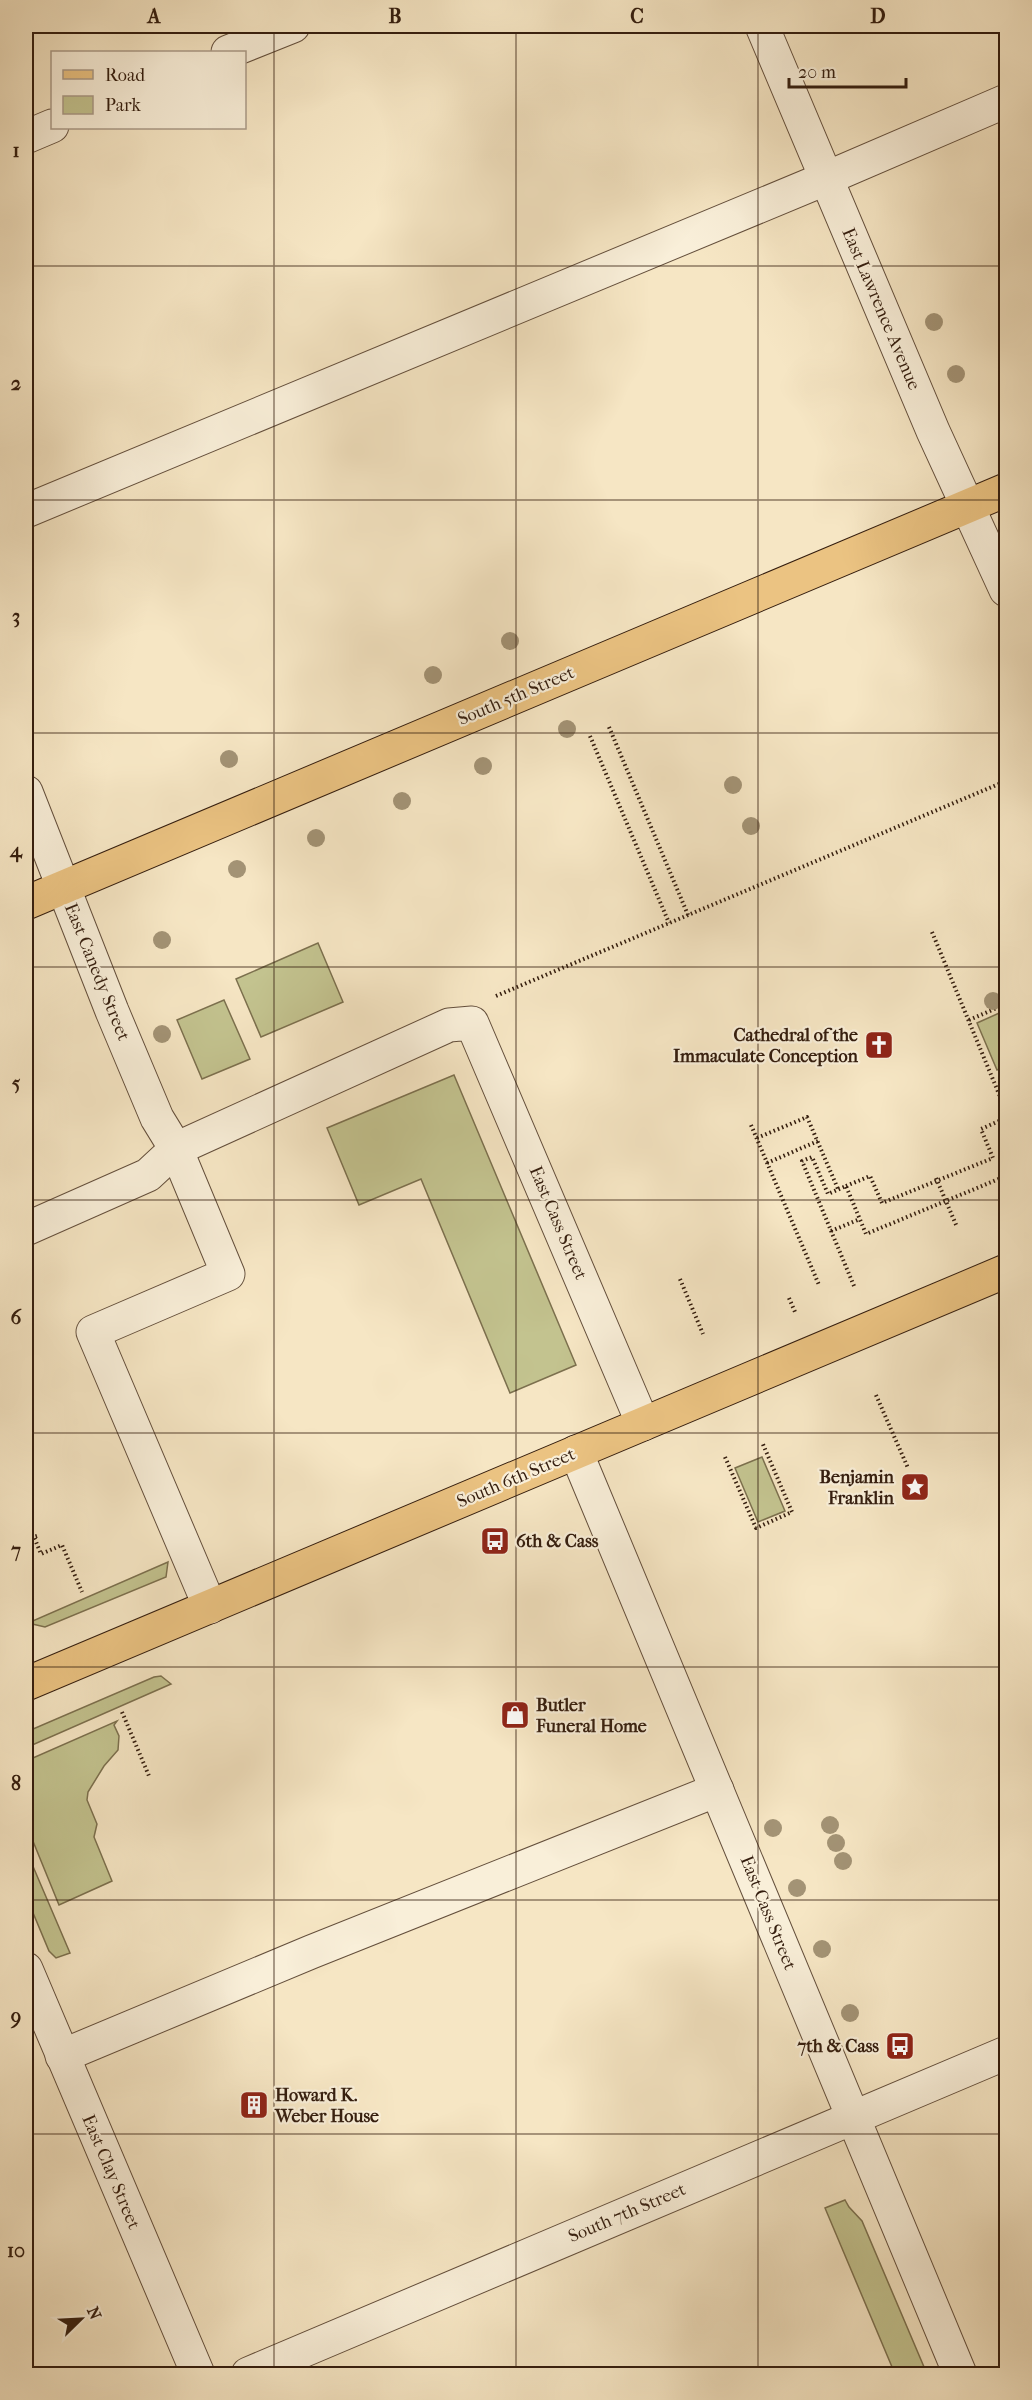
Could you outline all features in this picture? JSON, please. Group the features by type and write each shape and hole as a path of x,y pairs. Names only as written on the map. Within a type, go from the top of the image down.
{"main road":[{"name":"South 5th Street","path":"26,903 1006,490"},
{"name":"South 6th Street","path":"26,1684 1006,1271"}],"street":[{"path":"230,51 292,26"},
{"name":"East Lawrence Avenue","path":"762,26 933,431 1006,590"},
{"path":"26,511 1006,101"},
{"path":"26,137 51,126"},
{"name":"East Canedy Street","path":"26,792 112,1011 157,1118 176,1149 228,1274 93,1332 210,1607"},
{"name":"East Cass Street","path":"176,1149 449,1025 472,1023 643,1424"},
{"path":"26,1229 148,1175 176,1149"},
{"name":"East Cass Street","path":"576,1452 960,2374"},
{"path":"62,2056 311,1952 717,1790"},
{"name":"East Clay Street","path":"26,1969 198,2374"},
{"name":"South 7th Street","path":"248,2374 1006,2053"}],"path":[{"path":"609,727 688,915"},
{"path":"590,736 669,923"},
{"path":"492,998 1006,781"},
{"path":"932,932 1006,1111"},
{"path":"969,1020 1006,1004"},
{"path":"757,1138 807,1117 838,1189"},
{"path":"854,1286 802,1161 812,1157 828,1194 870,1176 882,1203 993,1158 981,1129 1006,1118"},
{"path":"751,1125 819,1286"},
{"path":"767,1163 818,1142"},
{"path":"846,1186 866,1234 1006,1176"},
{"path":"937,1179 957,1227"},
{"path":"831,1231 860,1219"},
{"path":"680,1279 703,1334"},
{"path":"789,1298 795,1312"},
{"path":"876,1395 908,1468"},
{"path":"725,1457 756,1528 792,1512 762,1442"},
{"path":"37,1536 34,1538 40,1554 62,1545 82,1592"},
{"path":"122,1712 149,1776"}],"green space":[{"path":"318,943 343,1002 261,1037 236,979"},
{"path":"224,1000 250,1059 202,1079 177,1020"},
{"path":"1006,1010 1006,1066 997,1070 977,1023"},
{"path":"454,1075 576,1365 510,1393 421,1179 359,1205 327,1128"},
{"path":"762,1457 785,1511 758,1522 735,1468"},
{"path":"168,1562 166,1577 45,1627 28,1623"},
{"path":"161,1676 171,1684 26,1746 26,1732"},
{"path":"117,1721 114,1725 119,1736 118,1750 104,1766 88,1792 87,1800 97,1824 94,1837 112,1881 59,1905 26,1824 26,1761"},
{"path":"26,1850 70,1953 56,1958 49,1951 26,1896"},
{"path":"845,2200 862,2221 927,2374 895,2374 825,2208"}],"place":[{"name":"Cathedral of the Immaculate Conception","path":"879,1045"},
{"name":"Benjamin Franklin","path":"915,1487"},
{"name":"6th & Cass","path":"495,1541"},
{"name":"Butler Funeral Home","path":"515,1715"},
{"name":"7th & Cass","path":"900,2046"},
{"name":"Howard K. Weber House","path":"254,2105"}]}
